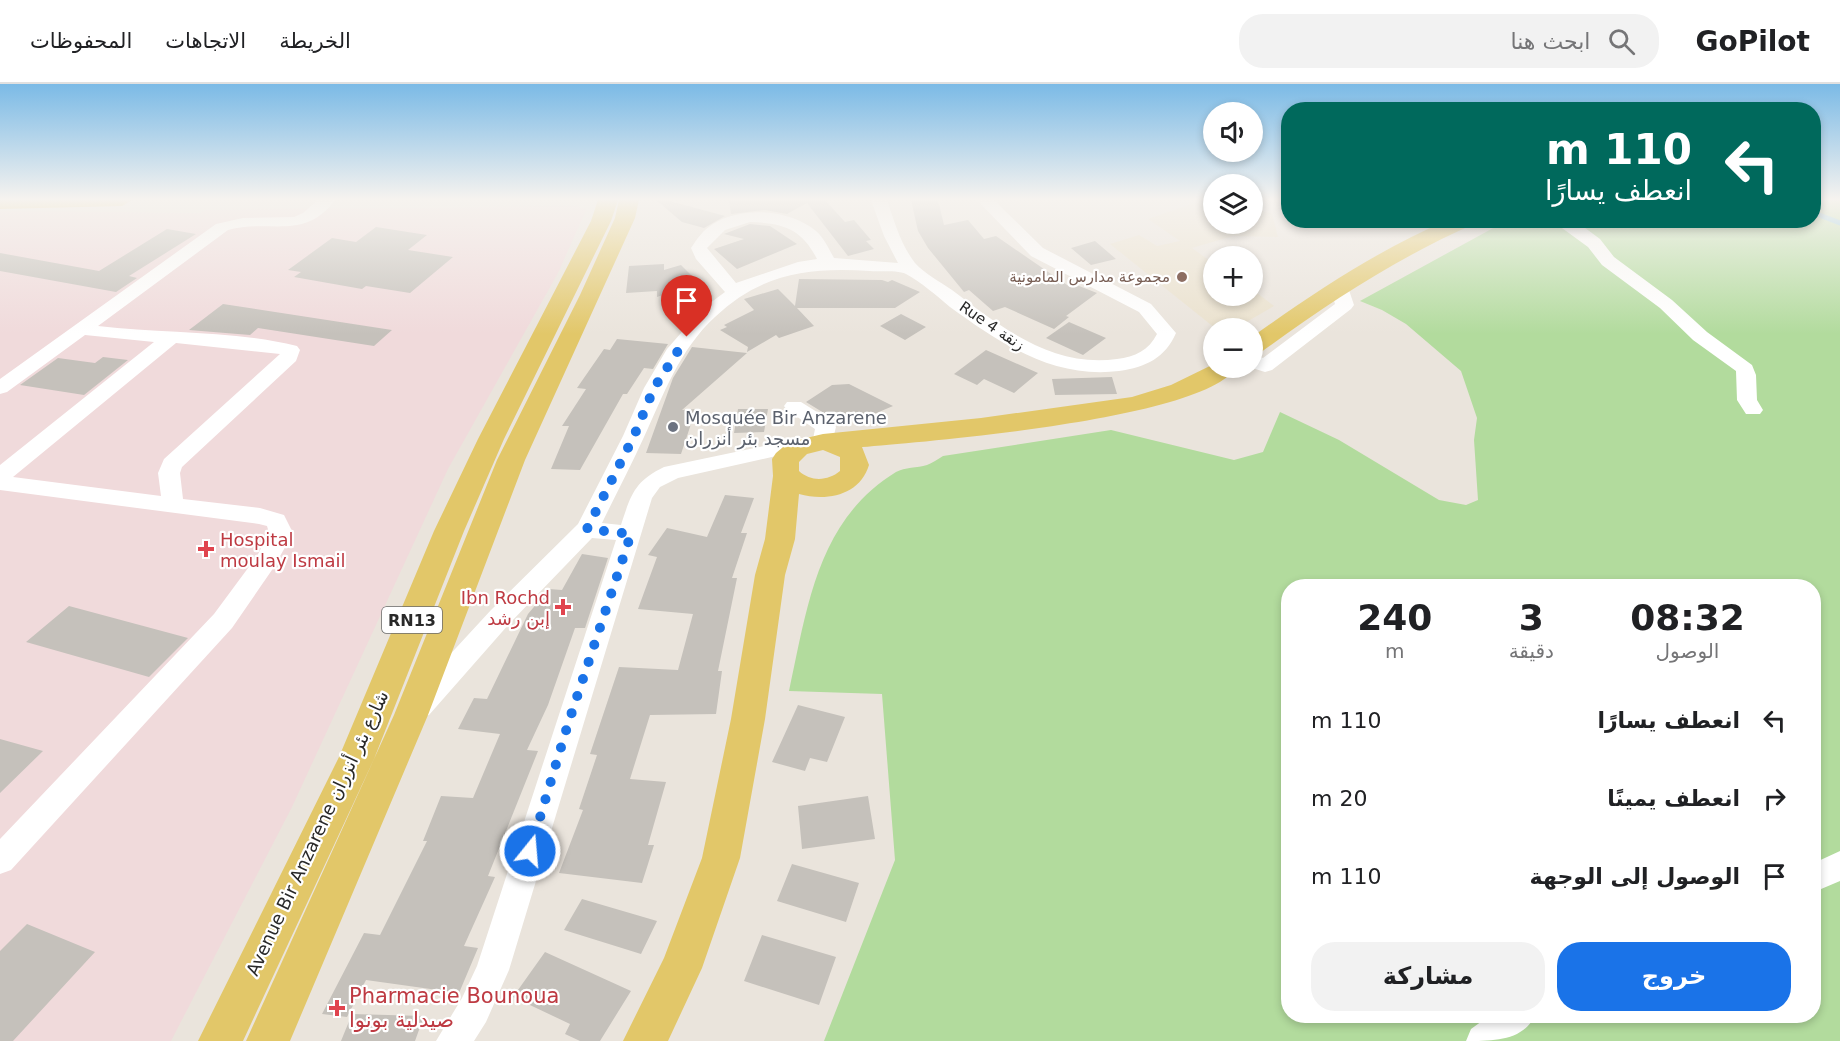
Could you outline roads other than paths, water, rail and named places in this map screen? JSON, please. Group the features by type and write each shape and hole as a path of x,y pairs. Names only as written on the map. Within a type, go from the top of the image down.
{"main road":[{"name":"Avenue Bir Anzarene شارع بئر أنزران","path":"220,1041 356,759 472,479 589,245"},
{"name":"Avenue Bir Anzarene شارع بئر أنزران","path":"268,1041 411,716 483,526 536,406 613,245"},
{"path":"1263,340 1339,287 1409,245"},
{"path":"645,1041 681,968 721,858 748,719 770,575 780,539 786,474 784,466 791,453 819,443 950,430 1122,406 1193,386 1207,378"},
{"path":"780,539 818,498 892,451 950,430"},
{"path":"786,474 793,482 814,489 842,483 856,467 856,460 846,448 819,443"}],"street":[{"path":"0,388 197,245"},
{"path":"701,245 699,248 702,255 734,291"},
{"path":"818,245 828,263"},
{"name":"Rue 4 زنقة","path":"898,245 912,270 1001,334 1038,355 1076,365 1108,366 1139,361 1161,348 1167,333 1145,308 1037,252 1030,245"},
{"path":"1595,245 1608,261 1666,304 1700,336 1745,369 1745,395 1747,405 1753,410"},
{"path":"411,716 500,617 587,529 634,436 654,388 666,368 696,325 734,291 783,271 828,263 912,270"},
{"path":"1263,365 1265,366 1345,305 1339,287"},
{"path":"79,329 132,336 172,337 285,348 291,354 172,464 169,473 173,506"},
{"path":"0,477 172,337"},
{"path":"453,1041 474,1010 492,970 641,497 652,482 681,470 819,443 827,429 825,426 794,406"},
{"path":"728,461 786,474"},
{"path":"0,483 260,516 276,521 280,533 266,561 223,621 0,860"},
{"path":"587,529 631,534"},
{"path":"1821,874 1840,865"},
{"path":"1483,1041 1508,1023"}],"place":[{"name":"مجموعة مدارس المامونية","path":"1182,277"},
{"name":"Mosquée Bir Anzarene مسجد بئر أنزران","path":"673,427"},
{"name":"Hospital moulay Ismail","path":"206,549"},
{"name":"Ibn Rochd إبن رشد","path":"563,607"},
{"name":"Pharmacie Bounoua صيدلية بونوا","path":"337,1008"}]}
